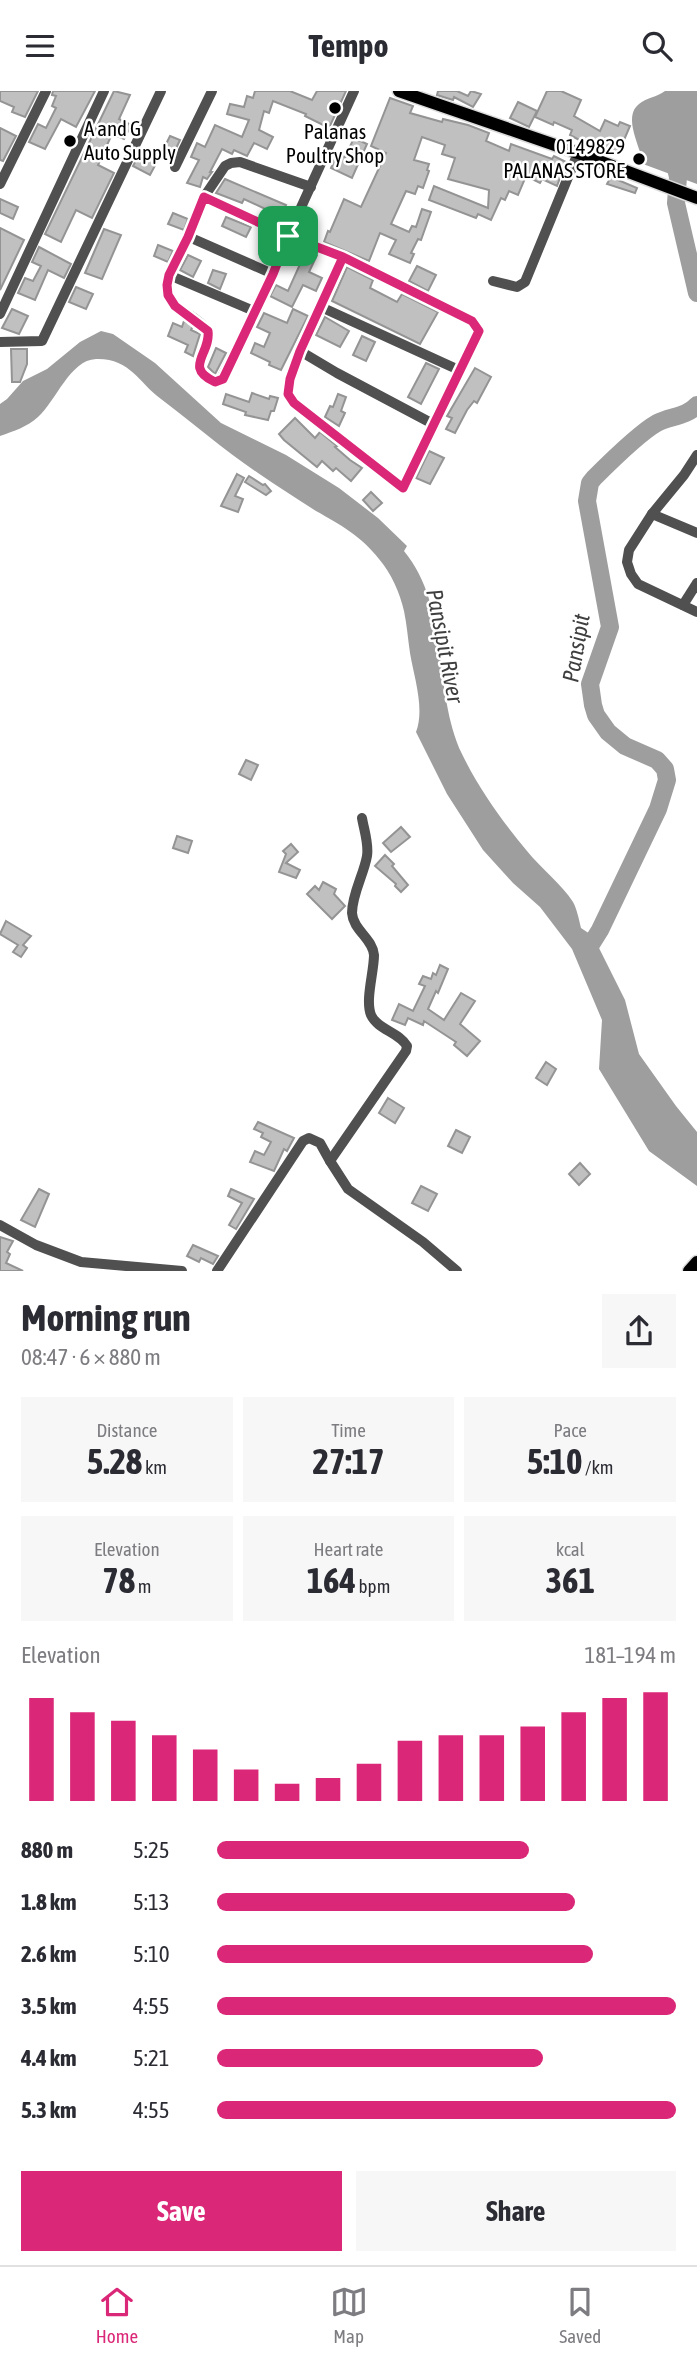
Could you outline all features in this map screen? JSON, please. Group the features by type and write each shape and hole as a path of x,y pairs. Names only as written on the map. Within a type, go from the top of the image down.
{"main road":[{"path":"399,91 695,197"},
{"path":"689,1271 697,1262"}],"street":[{"path":"0,184 46,91"},
{"path":"0,314 104,91"},
{"path":"0,342 42,341 161,91"},
{"path":"175,167 212,91"},
{"path":"311,187 240,162 225,166 204,197 167,285 168,295 175,306 208,331 209,336 199,364 205,377 215,382 223,379 273,274 354,91"},
{"path":"493,281 517,287 525,282 578,153"},
{"path":"204,197 288,236 343,257 472,321 479,331 403,488 290,399 288,394 290,379 300,351 343,257"},
{"path":"188,237 273,274"},
{"path":"169,275 254,311"},
{"path":"321,307 461,371"},
{"path":"300,351 435,425"},
{"path":"697,455 652,514 629,551 627,562 638,585 697,612"},
{"path":"652,514 697,533"},
{"path":"682,605 697,583"},
{"path":"330,1161 406,1051 407,1045 404,1040 381,1026 371,1014 372,946 355,924 352,914 368,852 362,818"},
{"path":"217,1271 303,1141 309,1138 320,1143 348,1189 423,1242 457,1271"},
{"path":"0,1226 78,1266 181,1271"}],"shaded area":[{"path":"665,91 697,91 697,184 643,164 632,116 639,104"},
{"path":"101,331 113,334 155,363 221,423 286,455 339,488 378,518 407,546 404,551 419,573 429,598 447,703 462,754 483,792 509,828 573,902 581,928 590,934 603,936 598,946 625,1000 639,1054 697,1132 697,1186 649,1151 599,1069 602,1020 572,949 540,907 513,883 483,850 447,794 416,732 419,703 402,604 391,577 372,551 350,532 233,455 161,399 133,372 117,362 96,359 78,366 38,417 25,426 0,436 0,404 23,381 47,369 80,342"}],"building":[{"path":"0,91 38,91 25,117 12,112 14,107 0,101"},
{"path":"53,91 95,91 76,127 61,119 45,149 29,142 38,124 46,128 56,108 52,106 56,96 52,95"},
{"path":"114,91 130,95 119,119 131,125 124,139 112,134 98,165 114,173 92,218 76,210 61,242 45,234"},
{"path":"255,91 290,91 312,100 317,91 346,91 329,128 305,116 306,114 273,101 269,113 264,111 259,130 273,137 267,149 254,143 247,156 234,150 232,154 222,149 212,172 207,179 203,177 200,187 187,183 199,160 191,157 197,143 205,147 215,125 242,137 249,120 227,114 230,104 244,107 247,96 253,98"},
{"path":"438,91 457,91 468,96 471,91 481,94 473,107 454,97 453,100 437,95"},
{"path":"547,91 561,91 581,100 574,116 600,131 605,120 618,126 620,122 630,126 618,154 583,142 570,135 572,130 535,117"},
{"path":"390,98 413,106 410,113 442,122 443,119 468,125 489,133 486,141 509,151 511,144 566,162 557,186 542,179 540,183 526,176 518,195 509,191 505,200 501,198 491,220 478,214 476,218 429,200 434,186 488,208 489,190 448,179 455,158 442,154 445,145 422,137 414,160 429,164 423,188 418,186 415,194 406,191 391,224 409,232 412,226 416,227 422,209 431,212 421,240 418,239 411,253 414,254 410,263 389,254 396,240 380,233 369,261 324,242 344,199 361,207 386,153 371,146"},
{"path":"518,102 537,111 529,127 510,118"},
{"path":"0,128 16,136 3,161 0,160"},
{"path":"170,136 180,140 173,155 163,150"},
{"path":"354,138 367,144 352,178 331,168 337,154 345,157"},
{"path":"141,151 158,160 150,175 133,166"},
{"path":"611,177 637,188 635,193 607,184"},
{"path":"225,179 286,205 280,216 244,199 242,203 216,193"},
{"path":"0,199 18,207 13,219 0,213"},
{"path":"173,213 188,219 184,230 168,224"},
{"path":"226,217 251,227 246,237 222,226"},
{"path":"0,228 24,240 0,290"},
{"path":"104,229 121,235 102,279 85,273"},
{"path":"158,245 173,251 168,262 154,256"},
{"path":"39,247 71,264 64,278 48,270 35,300 18,293 25,278 33,281 41,266 32,262"},
{"path":"306,251 317,255 309,272 322,278 316,291 303,285 292,307 270,296 276,285 288,291"},
{"path":"188,255 201,261 193,277 180,270"},
{"path":"417,266 436,275 428,291 409,281"},
{"path":"347,267 373,280 370,288 397,302 402,294 438,312 420,344 332,301"},
{"path":"213,270 226,274 220,289 208,283"},
{"path":"76,287 93,294 86,309 69,302"},
{"path":"12,309 28,316 19,334 2,328"},
{"path":"293,309 308,316 281,370 251,353 255,343 264,347 270,333 257,327 264,313 287,323"},
{"path":"325,317 349,331 340,347 316,335"},
{"path":"184,321 193,326 191,330 200,334 193,356 185,352 188,345 168,336 173,323 182,327"},
{"path":"362,336 375,342 366,361 353,355"},
{"path":"216,348 226,353 215,374 208,367"},
{"path":"11,349 27,349 27,364 20,382 12,382"},
{"path":"426,363 439,369 421,404 408,397"},
{"path":"475,368 491,377 477,403 474,401 467,410 455,433 446,429 452,418 447,416"},
{"path":"252,393 269,399 270,396 278,398 268,420 245,415 246,412 223,404 226,394 249,402"},
{"path":"338,394 346,397 341,411 345,413 339,426 325,417"},
{"path":"295,418 315,438 320,432 362,468 351,481 336,468 333,471 322,461 317,467 284,440 279,434"},
{"path":"429,451 444,458 430,484 416,478"},
{"path":"237,474 244,478 235,496 243,499 238,512 221,506"},
{"path":"249,476 265,484 271,491 266,495 245,482"},
{"path":"371,492 382,503 373,511 363,500"},
{"path":"246,760 258,765 251,780 239,774"},
{"path":"401,827 410,837 391,852 383,843"},
{"path":"177,836 192,841 188,853 173,848"},
{"path":"291,844 298,852 286,863 300,870 296,878 279,872 286,854 283,851"},
{"path":"385,855 408,885 401,892 396,884 375,866"},
{"path":"323,882 336,889 334,894 345,906 332,919 307,894 315,886 319,890"},
{"path":"6,921 31,936 23,945 27,948 21,957 13,952 18,945 0,934"},
{"path":"440,965 448,969 428,1009 444,1020 461,993 475,1001 460,1024 480,1041 467,1056 454,1045 456,1042 424,1021 423,1025 408,1018 405,1025 392,1020 399,1004 413,1011 425,986 419,984 423,976 431,979"},
{"path":"546,1062 556,1069 547,1085 536,1078"},
{"path":"388,1098 404,1108 395,1123 379,1113"},
{"path":"258,1122 294,1138 287,1151 284,1149 274,1171 250,1162 255,1151 264,1155 271,1142 261,1137 263,1133 254,1129"},
{"path":"456,1130 470,1137 462,1153 448,1146"},
{"path":"580,1163 590,1174 579,1185 569,1174"},
{"path":"421,1186 437,1194 428,1211 412,1203"},
{"path":"39,1189 49,1194 35,1227 21,1220"},
{"path":"231,1189 254,1199 236,1229 229,1225 242,1203 228,1196"},
{"path":"0,1237 13,1241 7,1252 10,1254 6,1263 23,1271 0,1271"},
{"path":"193,1245 218,1256 213,1264 201,1258 199,1262 187,1256"}],"waterway":[{"name":"Pansipit","path":"673,156 678,177 676,203 697,293"},
{"name":"Pansipit","path":"590,946 658,809 667,780 665,769 657,760 625,746 608,732 596,715 593,705 590,684 610,627 587,501 590,483 650,427 688,412 697,405"}],"place":[{"name":"Palanas Poultry Shop","path":"335,108"},
{"name":"A and G Auto Supply","path":"70,141"},
{"name":"0149829 PALANAS STORE","path":"639,159"}],"route":[{"path":"288,236 223,379 215,382 201,372 199,364 209,336 208,331 175,306 168,295 167,285 204,197 288,236 343,257 300,351 290,379 288,394 294,403 403,488 479,331 472,321 343,257 288,236"}],"water label":[{"name":"Pansipit River","path":"445,646"}]}
